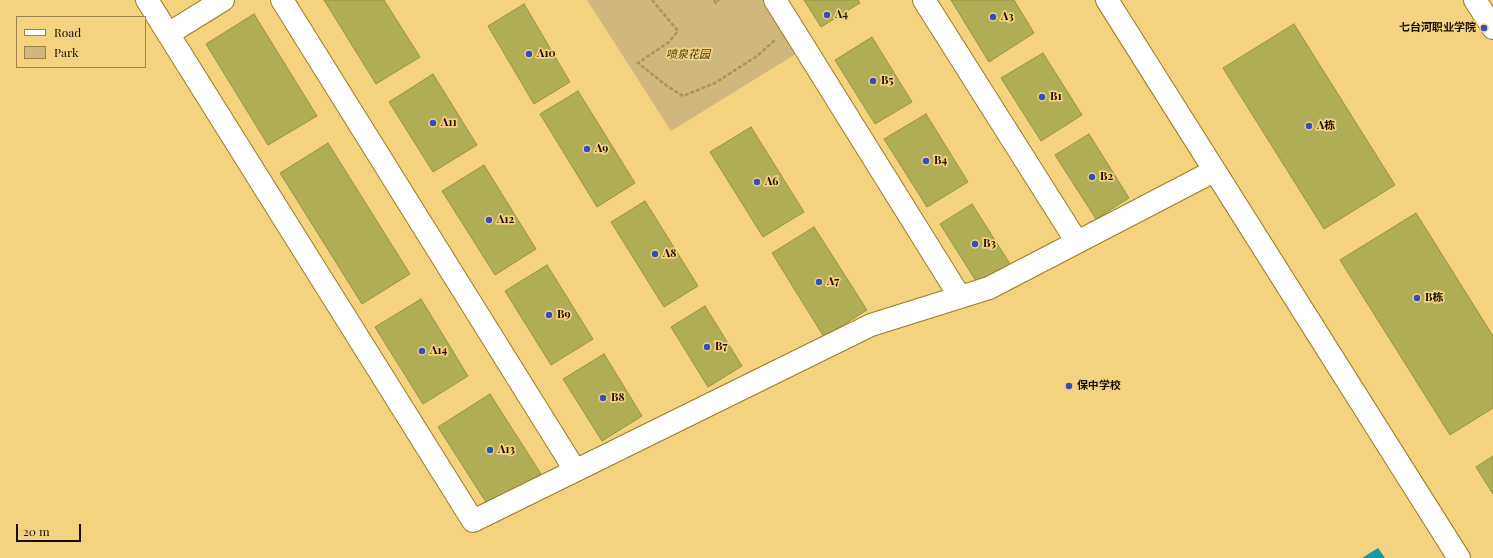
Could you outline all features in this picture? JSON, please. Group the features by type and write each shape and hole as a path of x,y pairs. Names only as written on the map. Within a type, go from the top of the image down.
{"street":[{"path":"147,0 473,521 871,325 989,288 1214,171"},
{"path":"168,34 223,0"},
{"path":"282,0 575,470"},
{"path":"775,0 960,297"},
{"path":"924,0 1077,242"},
{"path":"1107,0 1459,558"},
{"path":"1475,0 1493,28"}],"path":[{"path":"652,0 678,31 670,42 638,63 667,86 683,96 715,83 757,56 778,37"},
{"path":"714,0 716,3 719,0"}],"green space":[{"name":"喷泉花园","path":"587,0 766,0 799,52 671,131"}],"water":[{"path":"1378,548 1385,558 1362,558"}],"building":[{"path":"324,0 384,0 420,57 376,84"},
{"name":"A4","path":"804,0 858,0 860,3 821,27"},
{"name":"A3","path":"951,0 1014,0 1034,33 989,62"},
{"name":"A10","path":"524,4 570,82 534,104 488,26"},
{"path":"254,14 317,116 268,145 206,44"},
{"name":"A栋","path":"1294,24 1395,185 1324,229 1223,68"},
{"name":"B5","path":"872,37 912,102 875,124 835,60"},
{"name":"B1","path":"1043,53 1082,115 1041,141 1001,78"},
{"name":"A11","path":"433,74 477,145 433,172 389,102"},
{"name":"A9","path":"578,91 635,183 597,207 540,114"},
{"name":"B4","path":"926,114 968,182 927,207 884,139"},
{"name":"A6","path":"751,127 804,212 763,237 710,152"},
{"name":"B2","path":"1089,134 1129,198 1096,219 1055,155"},
{"path":"328,143 410,274 362,304 280,173"},
{"name":"A12","path":"484,165 536,249 495,275 442,191"},
{"name":"A8","path":"645,201 698,286 664,307 611,222"},
{"name":"B3","path":"972,204 1010,264 978,284 940,224"},
{"name":"B栋","path":"1416,213 1493,336 1493,408 1450,435 1340,260"},
{"name":"A7","path":"814,227 867,310 824,337 772,253"},
{"name":"B9","path":"547,265 593,339 551,365 505,291"},
{"name":"A14","path":"421,299 468,376 423,404 375,327"},
{"name":"B7","path":"705,306 742,366 708,387 671,327"},
{"name":"B8","path":"604,354 642,416 602,441 563,379"},
{"name":"A13","path":"490,394 541,474 489,507 438,427"},
{"path":"1493,456 1493,494 1476,467"}],"place":[{"name":"A4","path":"827,15"},
{"name":"A3","path":"993,17"},
{"name":"七台河职业学院","path":"1484,28"},
{"name":"A10","path":"529,54"},
{"name":"B5","path":"873,81"},
{"name":"B1","path":"1042,97"},
{"name":"A11","path":"433,123"},
{"name":"A栋","path":"1309,126"},
{"name":"A9","path":"587,149"},
{"name":"B4","path":"926,161"},
{"name":"B2","path":"1092,177"},
{"name":"A6","path":"757,182"},
{"name":"A12","path":"489,220"},
{"name":"B3","path":"975,244"},
{"name":"A8","path":"655,254"},
{"name":"A7","path":"819,282"},
{"name":"B栋","path":"1417,298"},
{"name":"B9","path":"549,315"},
{"name":"B7","path":"707,347"},
{"name":"A14","path":"422,351"},
{"name":"保中学校","path":"1069,386"},
{"name":"B8","path":"603,398"},
{"name":"A13","path":"490,450"}]}
